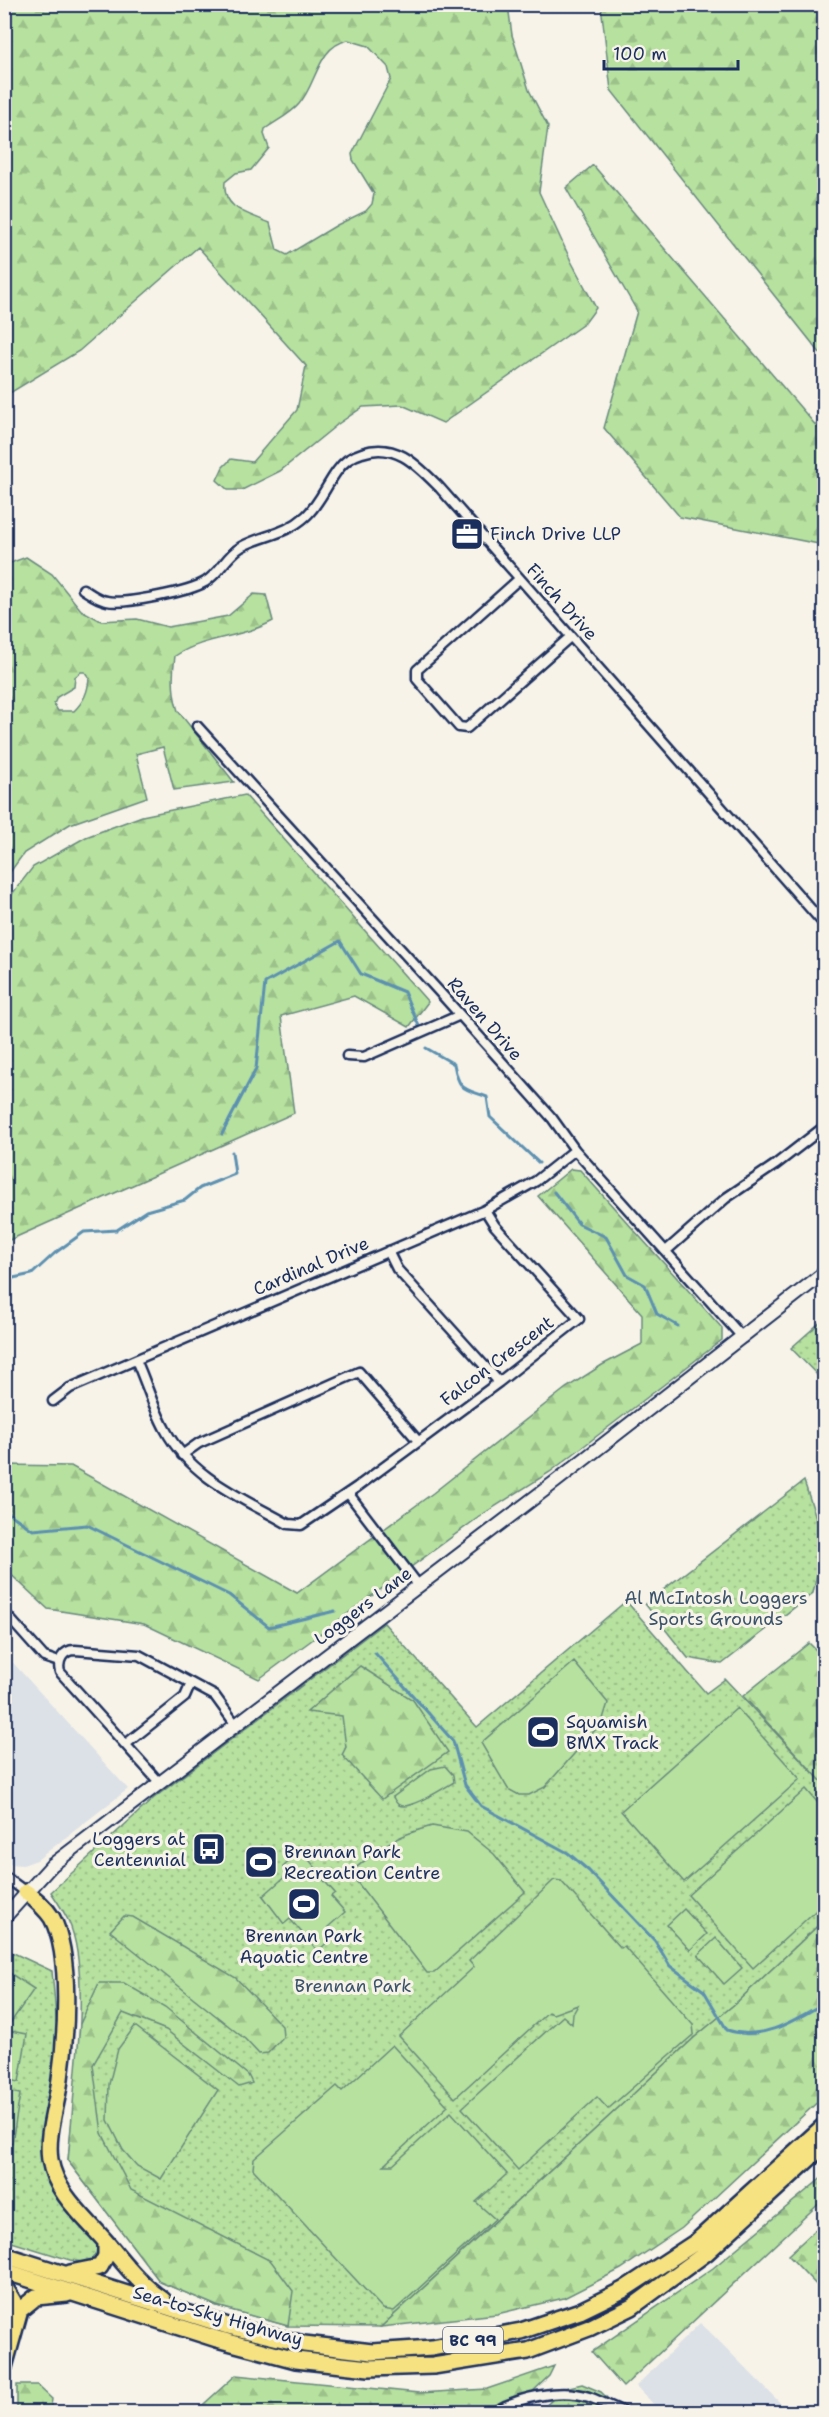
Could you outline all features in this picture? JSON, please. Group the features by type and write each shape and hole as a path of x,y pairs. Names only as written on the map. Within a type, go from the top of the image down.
{"highway":[{"path":"26,1892 41,1903 52,1919 61,1946 64,1965 66,2024 49,2148 51,2163 65,2193 127,2269 148,2290 175,2308"},
{"name":"Sea-to-Sky Highway","path":"4,2255 228,2326 304,2344 372,2352 432,2348 521,2331 580,2311 623,2290 696,2242 825,2126"},
{"name":"Sea-to-Sky Highway","path":"4,2271 217,2339 296,2360 369,2368 433,2366 528,2351 589,2328 632,2307 706,2253 825,2145"},
{"path":"64,2274 100,2267 106,2256 106,2242"},
{"path":"4,2286 13,2301 13,2330"},
{"path":"4,2367 20,2310 36,2297 73,2293"}],"street":[{"name":"Finch Drive","path":"83,589 99,599 116,602 198,586 214,575 238,549 279,534 298,522 319,501 341,466 359,454 376,450 395,452 412,462 440,488 825,924"},
{"path":"519,579 417,670 417,679 459,727 467,728 570,637"},
{"name":"Raven Drive","path":"197,726 552,1118 574,1150 743,1338"},
{"path":"347,1056 364,1058 460,1015"},
{"path":"666,1251 726,1198 825,1127"},
{"name":"Cardinal Drive","path":"53,1401 70,1388 485,1210 536,1181 574,1150"},
{"name":"Falcon Crescent","path":"136,1360 164,1428 182,1455 208,1479 288,1524 302,1525 499,1382 579,1319 495,1226 485,1210"},
{"path":"388,1251 397,1269 499,1382"},
{"name":"Loggers Lane","path":"26,1892 52,1865 825,1273"},
{"path":"182,1455 199,1443 359,1372 418,1441"},
{"path":"348,1493 419,1586"},
{"path":"4,1612 44,1657 59,1662"},
{"path":"160,1783 60,1672 59,1662 65,1653 70,1650 135,1653 215,1696 236,1725"},
{"path":"126,1744 185,1697 191,1683"},
{"path":"4,1875 26,1892 4,1918"},
{"path":"494,2412 507,2404 545,2394 587,2396 623,2412"}],"shaded area":[{"path":"5,1654 128,1789 37,1860 23,1865 9,1864 5,1861"},
{"path":"700,2323 789,2412 661,2412 636,2386"}],"green space":[{"path":"4,5 508,5 512,35 529,90 548,127 539,192 596,308 585,323 443,423 402,405 363,407 338,424 280,471 242,490 228,490 217,480 223,467 231,459 252,462 297,410 306,366 198,247 79,351 5,396","holes":["348,40 368,46 388,67 391,79 352,154 353,160 374,194 372,204 366,211 337,225 287,255 277,250 270,223 239,210 233,205 225,191 225,182 236,173 251,170 269,148 264,134 265,129 296,108 330,50"]},
{"path":"601,5 824,5 824,358 611,90"},
{"path":"593,165 824,435 824,545 680,517 604,428 637,311 566,188"},
{"path":"26,557 52,574 81,610 101,621 137,619 168,627 228,616 254,594 266,595 273,621 249,631 199,644 175,656 173,684 178,711 234,782 174,790 163,747 136,754 147,797 70,824 24,853 5,879 5,565","holes":["85,672 89,678 85,696 80,704 74,711 58,711 54,704 57,697 74,687 75,677"]},
{"path":"245,795 428,1002 409,1027 354,996 281,1016 294,1113 5,1242 5,903 33,867 86,837 142,816"},
{"path":"571,1169 580,1170 722,1328 722,1340 550,1472 483,1514 259,1679 144,1624 48,1609 5,1569 4,1465 71,1466 297,1593 433,1493 566,1388 602,1365 642,1344 642,1314 538,1196"},
{"path":"824,1319 824,1382 791,1348"},
{"name":"Al McIntosh Loggers Sports Grounds","path":"804,1481 824,1542 813,1593 722,1664 688,1658 645,1604"},
{"name":"Brennan Park","path":"626,1601 706,1693 725,1679 824,1784 824,1920 381,2327 288,2326 217,2306 160,2282 68,2161 79,2038 79,1971 75,1943 68,1920 51,1892 154,1798 384,1623 477,1727"},
{"path":"809,1643 824,1658 824,1784 743,1696"},
{"name":"Squamish BMX Track","path":"574,1662 608,1703 602,1722 545,1787 529,1795 519,1795 508,1789 481,1743"},
{"path":"360,1666 413,1700 448,1752 382,1799 342,1755 346,1747 342,1716 307,1712"},
{"path":"737,1708 800,1779 684,1882 621,1811"},
{"path":"445,1766 453,1775 454,1782 410,1805 404,1806 396,1803 393,1797 431,1769"},
{"path":"806,1789 824,1810 824,1903 753,1968 688,1895"},
{"path":"432,1826 467,1832 494,1854 525,1892 434,1973 427,1973 350,1873 388,1844 407,1834"},
{"name":"Brennan Park Aquatic Centre","path":"301,1850 335,1893 331,1896 345,1912 328,1927 335,1935 318,1951 290,1919 284,1924 263,1896 288,1874 283,1867"},
{"path":"554,1880 561,1881 621,1948 624,1946 693,2025 694,2034 608,2109 597,2097 518,2170 462,2108 563,2016 572,2024 573,2014 578,2005 553,2014 548,2012 455,2098 399,2036 474,1967 469,1961"},
{"path":"684,1909 707,1934 690,1950 667,1925"},
{"path":"124,1916 133,1917 236,1978 282,2026 283,2037 268,2053 259,2054 245,2039 110,1931"},
{"path":"824,1920 824,2096 682,2228 621,2269 564,2298 497,2314 381,2327 695,2037 736,2003"},
{"path":"716,1938 742,1968 724,1984 698,1955"},
{"path":"5,1949 52,1971 57,2034 57,2072 44,2139 43,2165 45,2176 54,2195 98,2244 96,2254 88,2263 70,2260 5,2240"},
{"path":"5,1970 34,1989 9,2025 5,2027"},
{"path":"99,1983 124,1983 165,2007 248,2075 252,2083 239,2087 166,2030 123,2013 93,2065 102,2133 131,2190 271,2261 293,2291 288,2326 217,2306 160,2282 68,2161 80,2024"},
{"path":"135,2026 218,2090 161,2179 137,2166 123,2150 108,2120 109,2084 118,2049"},
{"path":"5,2030 27,2034 19,2082 5,2079"},
{"path":"392,2045 448,2106 384,2165 393,2165 451,2112 507,2174 476,2202 495,2219 394,2311 383,2309 253,2169 254,2159 337,2086 342,2091"},
{"path":"5,2091 20,2094 12,2143 5,2141"},
{"path":"824,2176 824,2199 623,2387 592,2352 713,2268"},
{"path":"824,2222 824,2293 788,2255"},
{"path":"554,2366 549,2376 511,2412 195,2412 236,2375 419,2393 487,2389"},
{"path":"582,2384 601,2392 617,2408 613,2412 539,2412 565,2388"},
{"path":"17,2385 37,2385 52,2399 50,2412 17,2412"}],"waterway":[{"path":"222,1134 256,1069 265,983 340,941 361,974 404,992 419,1026"},
{"path":"426,1048 454,1064 463,1087 487,1097 490,1117 539,1163"},
{"path":"4,1280 32,1274 55,1253 84,1232 117,1230 146,1211 185,1200 200,1188 235,1174 232,1152"},
{"path":"554,1192 579,1224 606,1237 627,1275 645,1285 657,1314 678,1326"},
{"path":"4,1510 33,1530 87,1525 229,1595 269,1627 335,1611"},
{"path":"375,1653 453,1741 465,1785 481,1806 568,1853 589,1871 655,1941 670,1966 704,1991 727,2030 740,2033 765,2031 790,2022 824,2003"}],"place":[{"name":"Finch Drive LLP","path":"467,534"},
{"name":"Squamish BMX Track","path":"543,1732"},
{"name":"Loggers at Centennial","path":"209,1849"},
{"name":"Brennan Park Recreation Centre","path":"261,1862"},
{"name":"Brennan Park Aquatic Centre","path":"304,1904"}]}
